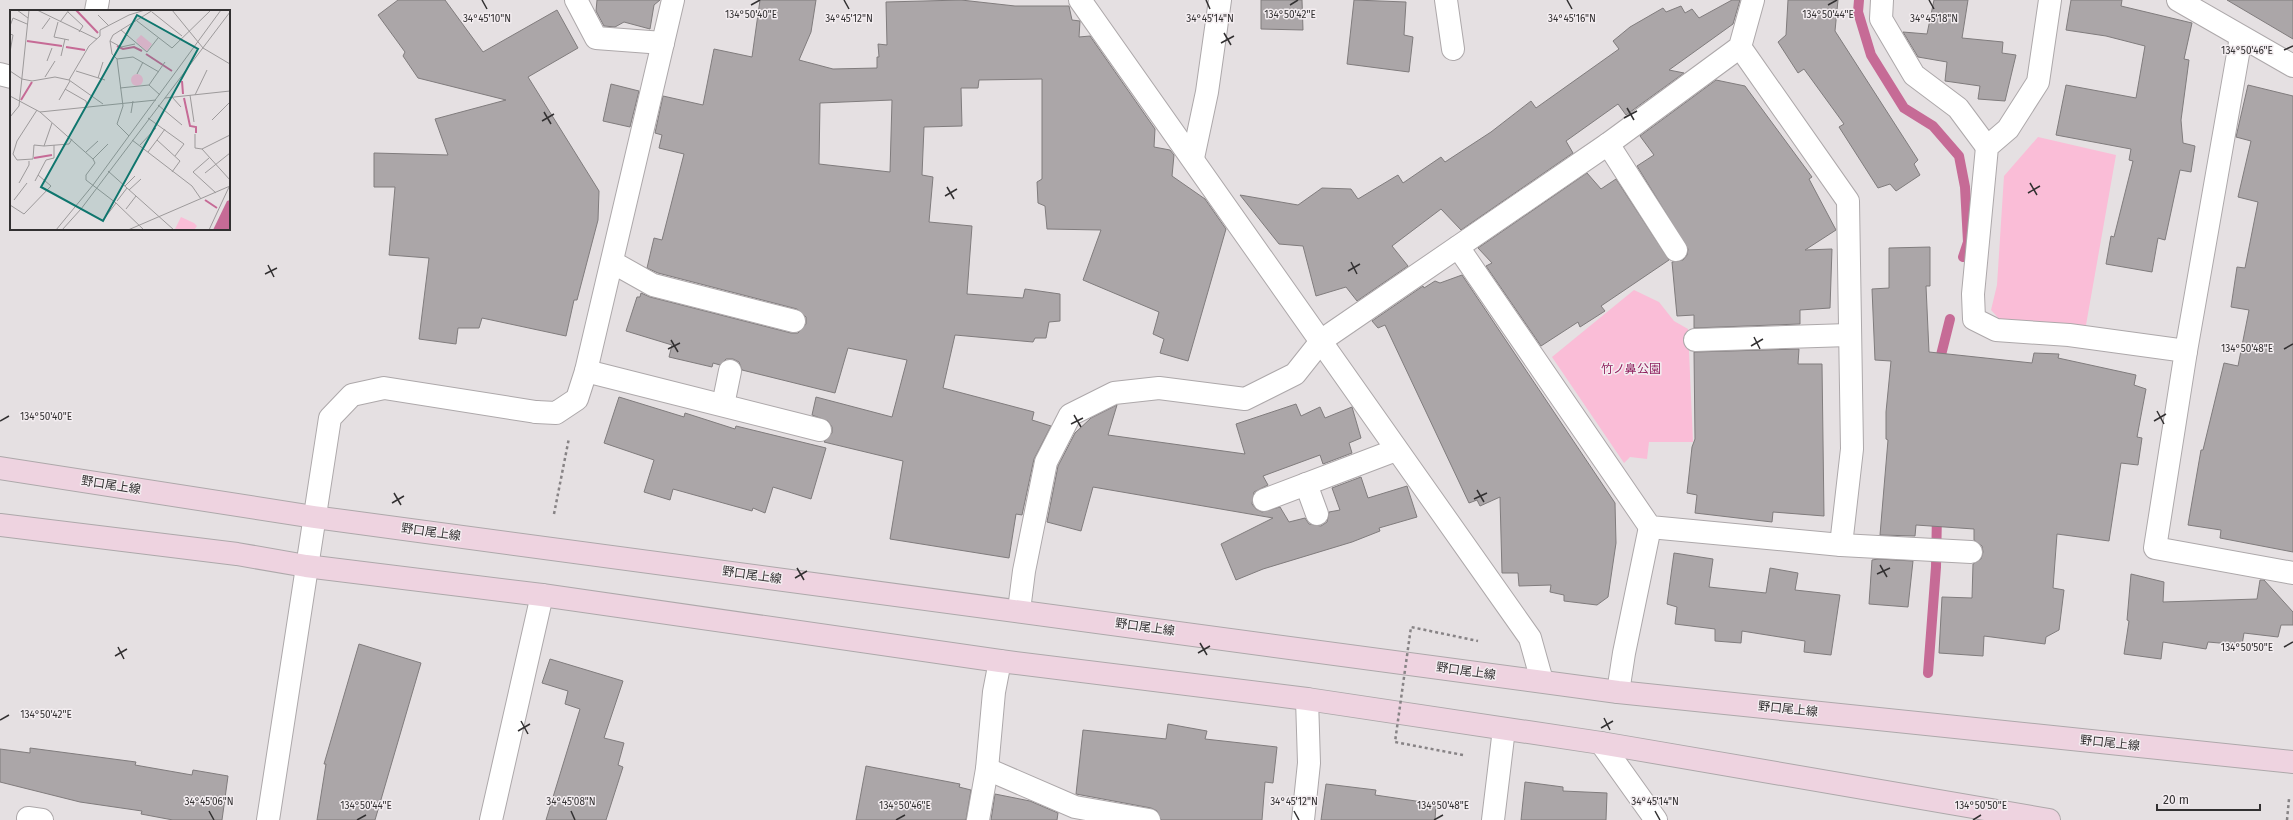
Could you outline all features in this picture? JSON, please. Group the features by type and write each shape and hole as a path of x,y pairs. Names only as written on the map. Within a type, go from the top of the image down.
{"main road":[{"name":"野口尾上線","path":"0,468 314,518 1019,610 1618,692 2293,762"},
{"path":"0,525 237,554 306,566 542,595 1000,662 1307,699 1601,743 2049,820"}],"street":[{"path":"96,10 98,0"},
{"path":"576,0 596,38 663,43"},
{"path":"268,820 330,418 352,395 384,388 536,412 556,413 577,399 586,372 673,0"},
{"path":"1193,158 1207,92 1220,0"},
{"path":"1446,0 1453,49"},
{"path":"1019,610 1024,571 1046,462 1070,415 1114,393 1159,388 1246,400 1295,374 1322,340 1608,144 1740,46 1752,0"},
{"path":"1882,0 1881,19 1914,75 1958,108 1987,147 1973,294 1974,319 1996,330 2069,335 2186,351"},
{"path":"1987,147 2008,129 2038,82 2050,0"},
{"path":"2178,0 2293,66"},
{"path":"1088,3 1193,158 1322,340 1396,450 1530,638 1542,681"},
{"path":"2241,37 2186,351 2154,548 2293,573"},
{"path":"1740,46 1848,201 1852,449 1841,545"},
{"path":"0,74 10,77"},
{"path":"1608,144 1676,250"},
{"path":"1458,247 1650,527 1624,653 1618,692"},
{"path":"612,262 653,285 794,321"},
{"path":"1695,340 1849,335"},
{"path":"723,405 730,371"},
{"path":"586,372 820,430"},
{"path":"1264,500 1396,450"},
{"path":"1306,484 1317,514"},
{"path":"1650,527 1841,545 1961,552"},
{"path":"491,820 542,595"},
{"path":"978,820 987,769 994,692 1000,662"},
{"path":"1303,820 1309,763 1307,699"},
{"path":"1493,820 1504,729"},
{"path":"1601,743 1656,820"},
{"path":"987,769 1075,807 1149,820"}],"path":[{"path":"554,514 577,399"},
{"path":"1463,755 1395,742 1411,627 1478,641"},
{"path":"2287,820 2289,799"}],"green space":[{"path":"2038,137 2116,155 2086,325 2002,322 1991,310 1997,285 2004,176"},
{"name":"竹ノ鼻公園","path":"1634,290 1659,302 1674,321 1688,329 1693,442 1649,442 1647,459 1630,457 1624,463 1552,357"}],"building":[{"path":"398,0 445,0 483,52 557,10 578,48 528,77 599,191 598,220 577,300 574,300 566,336 482,318 479,328 458,328 456,344 419,339 429,258 389,255 395,187 374,187 374,153 448,155 435,119 506,100 418,78 403,56 405,52 378,15"},
{"path":"597,0 660,0 654,5 650,29 624,22 615,27 604,26 596,11"},
{"path":"760,0 816,0 811,32 799,60 833,69 877,68 877,57 879,57 878,44 887,45 886,2 961,0 1015,6 1069,6 1072,20 1080,21 1079,37 1090,36 1155,129 1154,147 1170,150 1174,155 1172,176 1205,199 1226,229 1188,361 1160,353 1164,339 1153,334 1159,312 1083,280 1101,230 1047,229 1045,206 1038,203 1037,182 1042,179 1042,79 979,80 978,88 961,88 962,126 924,127 922,175 933,177 929,222 972,226 967,294 1023,298 1025,289 1060,294 1060,321 1049,322 1046,338 1035,338 1033,342 955,335 943,388 1034,412 1032,420 1051,426 1034,459 1022,515 1016,514 1009,558 890,539 903,461 824,442 832,433 832,427 828,421 812,415 816,397 892,417 907,360 848,348 835,393 742,370 739,362 733,359 726,359 720,365 713,363 712,367 669,357 672,345 626,331 637,297 640,297 641,293 650,297 791,333 798,333 806,324 806,317 797,309 658,273 647,268 654,238 662,240 684,154 659,148 662,135 655,133 663,96 703,105 714,49 752,57","holes":["892,100 890,172 819,164 820,103"]},
{"path":"1261,0 1302,0 1303,30 1261,29"},
{"path":"1354,0 1406,2 1404,35 1413,37 1409,72 1347,64"},
{"path":"1732,0 1740,0 1733,24 1669,70 1684,73 1626,115 1618,104 1566,141 1573,153 1461,230 1441,209 1392,246 1408,266 1357,301 1346,287 1316,296 1303,246 1279,244 1240,195 1298,205 1322,188 1351,189 1358,199 1398,175 1403,183 1441,157 1445,162 1491,132 1531,101 1536,108 1619,49 1613,41 1630,27 1663,8 1666,12 1681,6 1685,13 1692,9 1699,18"},
{"path":"1788,0 1838,0 1835,31 1918,160 1914,164 1920,175 1896,191 1890,184 1878,188 1839,127 1844,124 1804,69 1798,73 1778,42 1786,35"},
{"path":"1934,0 1968,0 1962,38 2003,42 2002,53 2016,55 2005,101 1978,99 1980,86 1945,81 1947,62 1918,57 1903,32 1927,34"},
{"path":"2071,0 2122,0 2121,6 2192,23 2184,59 2189,60 2181,120 2183,143 2195,146 2191,172 2180,170 2165,240 2158,238 2152,272 2106,264 2111,236 2114,237 2133,161 2129,160 2131,149 2056,135 2066,85 2136,98 2145,46 2106,36 2066,30"},
{"path":"2227,0 2293,0 2293,39"},
{"path":"1716,80 1745,86 1812,177 1809,179 1836,230 1805,250 1832,249 1830,308 1800,310 1800,324 1694,328 1694,315 1677,316 1672,262 1683,260 1687,255 1688,249 1637,166 1654,155 1640,136"},
{"path":"611,84 639,91 630,127 603,121"},
{"path":"2248,85 2293,96 2293,552 2220,538 2221,530 2188,525 2201,450 2203,450 2224,363 2238,366 2249,310 2231,307 2237,267 2245,268 2258,202 2238,197 2251,141 2236,137"},
{"path":"1587,173 1601,189 1616,179 1669,260 1601,306 1605,311 1580,327 1578,322 1541,346 1486,266 1492,263 1478,248"},
{"path":"1930,247 1930,286 1926,286 1929,352 2032,363 2034,353 2059,354 2058,358 2136,375 2134,385 2146,389 2137,437 2142,438 2138,465 2121,463 2109,541 2057,534 2053,588 2064,590 2059,630 2046,637 2045,644 1984,636 1983,656 1939,653 1942,597 1972,598 1973,564 1981,559 1983,552 1982,546 1974,540 1974,529 1916,525 1915,536 1880,535 1888,440 1886,439 1886,412 1891,361 1875,360 1872,289 1889,288 1889,248"},
{"path":"1462,275 1615,503 1616,543 1608,597 1597,605 1564,601 1564,595 1550,592 1551,585 1519,586 1518,573 1502,573 1500,497 1480,506 1477,500 1469,503 1385,325 1378,328 1372,321 1423,286 1424,288 1435,281 1440,283"},
{"path":"1799,349 1798,364 1822,364 1824,516 1773,512 1772,522 1695,513 1697,495 1687,493 1692,447 1695,439 1694,352"},
{"path":"619,397 684,417 685,413 735,429 736,426 826,448 811,499 773,487 765,513 753,508 752,511 673,489 670,500 644,492 654,460 604,443"},
{"path":"1296,404 1301,416 1320,407 1325,418 1352,407 1361,438 1349,443 1352,453 1323,464 1320,455 1263,476 1268,485 1254,492 1252,504 1256,509 1262,512 1280,507 1289,522 1305,518 1309,524 1321,526 1327,522 1329,512 1340,510 1332,488 1361,477 1368,498 1407,486 1417,517 1379,528 1380,531 1352,542 1263,569 1236,580 1221,544 1273,518 1093,487 1081,531 1047,522 1058,466 1075,433 1091,418 1117,405 1108,435 1245,454 1236,424"},
{"path":"1674,553 1713,559 1709,587 1766,593 1770,568 1798,573 1795,590 1840,595 1831,655 1804,652 1805,641 1742,631 1741,643 1715,641 1715,629 1675,624 1677,607 1667,604"},
{"path":"1872,560 1913,561 1908,607 1869,604"},
{"path":"2131,574 2164,582 2163,602 2257,599 2260,580 2264,580 2293,612 2293,625 2281,625 2278,637 2244,633 2242,645 2208,642 2206,649 2163,642 2161,659 2124,654 2129,621 2127,620"},
{"path":"359,644 421,663 375,820 317,820 326,764 324,764"},
{"path":"550,659 623,681 604,738 624,743 618,765 623,767 606,820 546,820 580,709 565,704 568,691 542,683"},
{"path":"1168,724 1207,731 1205,739 1277,747 1273,783 1265,782 1262,820 1161,820 1157,811 1151,808 1076,794 1083,730 1166,739"},
{"path":"30,748 136,762 135,765 192,775 193,770 228,776 222,820 173,820 141,814 142,811 80,802 0,782 0,749 30,753"},
{"path":"866,766 960,784 959,787 971,790 966,820 856,820"},
{"path":"1525,782 1563,787 1563,791 1607,793 1606,820 1521,820"},
{"path":"1326,784 1376,790 1375,795 1436,804 1435,820 1321,820"},
{"path":"995,794 1030,801 1058,813 1057,820 991,820"}],"waterway":[{"path":"1859,0 1858,12 1871,55 1904,108 1933,126 1959,156 1965,187 1968,242 1963,257"},
{"path":"1941,366 1941,355 1950,319"},
{"path":"1928,673 1936,567 1937,513"}]}
